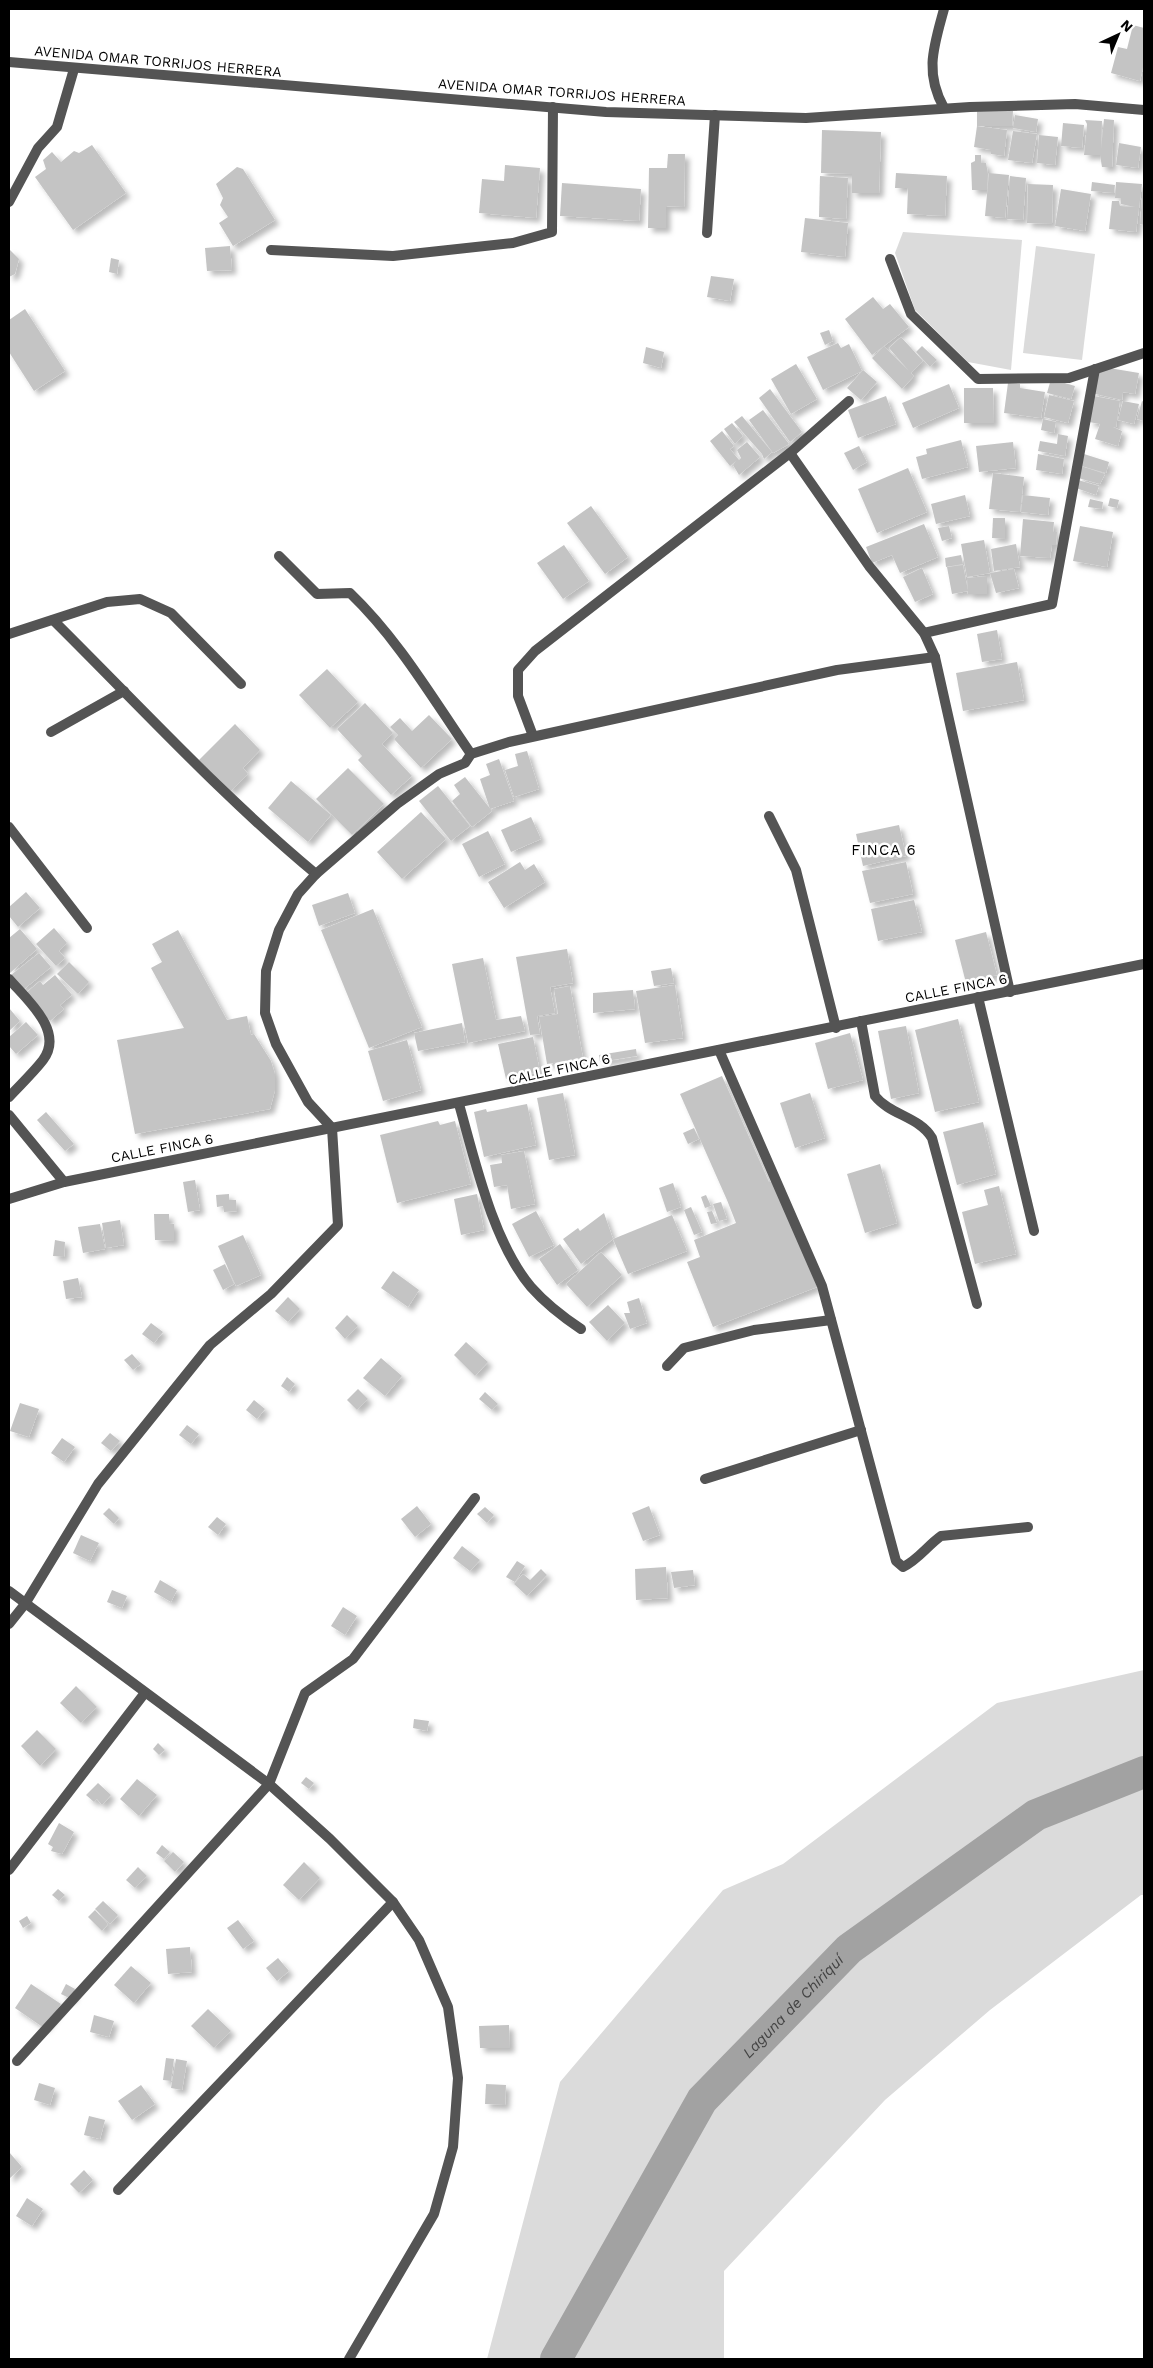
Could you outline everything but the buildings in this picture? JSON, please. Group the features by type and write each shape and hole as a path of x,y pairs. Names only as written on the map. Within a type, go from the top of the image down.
{"street":[{"path":"944,9 932,54 931,73 938,97 944,108"},
{"name":"AVENIDA OMAR TORRIJOS HERRERA","path":"9,62 74,69 553,107 715,115 806,118 944,108 1075,104 1144,110"},
{"path":"9,202 38,148 57,126 74,69"},
{"path":"271,250 393,256 514,242 552,232 553,107"},
{"path":"707,233 715,115"},
{"path":"890,259 911,314 978,379 1069,378 1144,353"},
{"path":"924,633 1052,604 1095,369"},
{"path":"533,736 518,696 518,670 535,650 790,453 849,401"},
{"path":"790,453 869,566 924,633 935,657 1010,992"},
{"path":"279,556 317,594 350,594 369,612 390,636 471,754"},
{"path":"9,634 107,602 140,599 171,613 241,684"},
{"path":"53,620 200,768 282,846 316,874"},
{"path":"9,1624 25,1604 98,1484 210,1345 271,1294 338,1225 332,1128 308,1102 276,1044 265,1013 266,971 279,930 298,894 316,874 397,804 439,774 465,762 471,754 533,736 837,670 935,657"},
{"path":"51,732 124,691"},
{"path":"769,816 796,870 836,1028"},
{"path":"9,827 87,928"},
{"name":"CALLE FINCA 6","path":"9,1199 64,1182 459,1104 718,1050 836,1028 861,1021 1144,964"},
{"path":"9,979 38,1014 50,1036 49,1048 44,1059 9,1097"},
{"path":"978,997 1034,1231"},
{"path":"861,1021 875,1096 882,1104 927,1128 932,1138 977,1304"},
{"path":"718,1050 822,1286 896,1561 903,1567 912,1562 941,1536 1028,1528"},
{"path":"459,1104 483,1186 508,1251 531,1287 554,1310 581,1329"},
{"path":"9,1115 64,1182"},
{"path":"667,1366 684,1348 754,1330 831,1320"},
{"path":"705,1479 861,1430"},
{"path":"16,2060 269,1784 306,1693 353,1659 475,1498"},
{"path":"9,1591 144,1694 269,1784 330,1839 393,1902 419,1940 448,2007 458,2078 453,2148 434,2214 349,2359"},
{"path":"9,1870 144,1694"},
{"path":"118,2190 393,1902"}],"shaded area":[{"path":"903,232 1022,240 1011,370 968,362 915,310 895,253"},
{"path":"1036,246 1095,254 1082,360 1023,353"},
{"path":"1144,1670 1144,1895 1141,1895 990,2010 885,2100 724,2271 724,2359 487,2359 560,2082 723,1890 783,1864 997,1703"}],"waterway":[{"name":"Laguna de Chiriquí","path":"556,2359 702,2100 849,1949 1036,1815 1144,1772"}],"district":[{"name":"FINCA 6","path":"884,850"}]}
